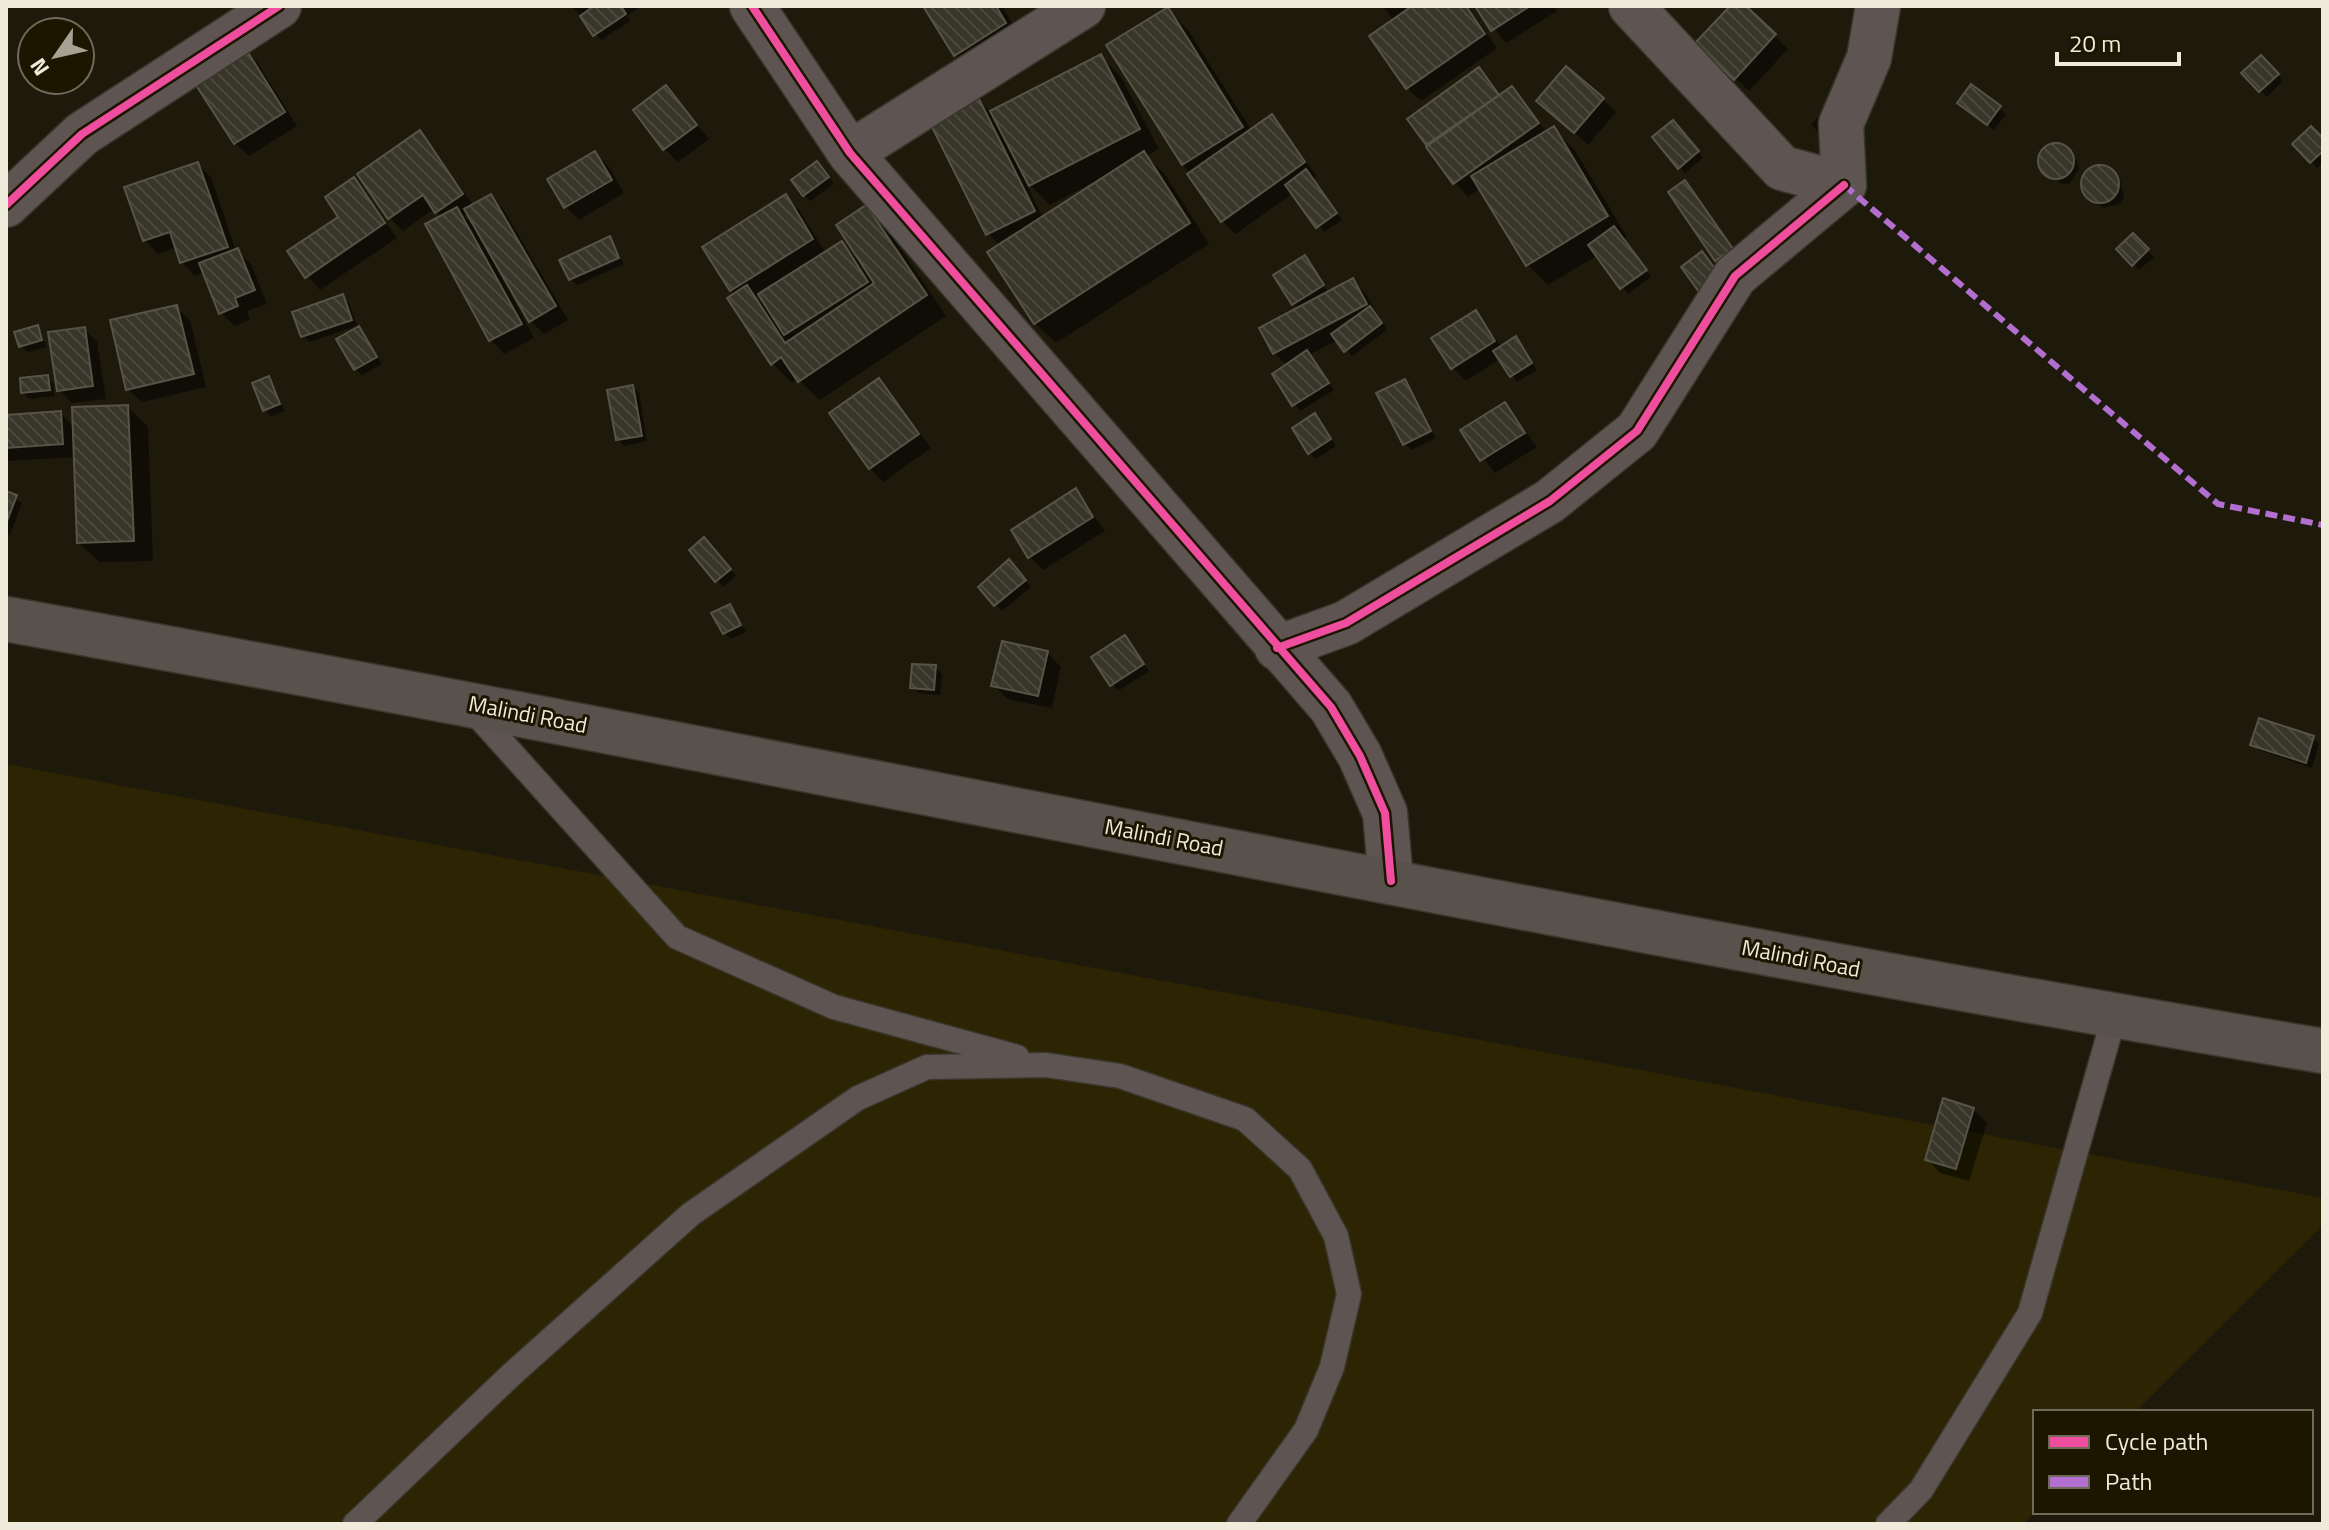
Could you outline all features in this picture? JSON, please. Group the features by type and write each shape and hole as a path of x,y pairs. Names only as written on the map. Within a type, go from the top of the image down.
{"highway":[{"name":"Malindi Road","path":"6,619 465,701 1391,881 2114,1017 2323,1051"}],"street":[{"path":"6,205 82,134 279,6"},
{"path":"752,6 850,153 1331,707 1360,756 1385,813 1391,881"},
{"path":"850,153 1083,6"},
{"path":"1631,6 1782,168 1844,185"},
{"path":"1844,185 1841,124 1869,58 1878,6"},
{"path":"1277,648 1346,623 1550,501 1637,431 1735,276 1844,185"}],"lane":[{"path":"465,701 677,937 834,1007 1046,1065 1120,1076 1245,1119 1300,1169 1336,1236 1349,1294 1332,1367 1306,1430 1239,1524"},
{"path":"1888,1524 1921,1490 2030,1313 2114,1017"},
{"path":"355,1524 511,1375 691,1214 858,1098 927,1067 1046,1065"}],"shaded area":[{"path":"6,764 2323,1198 2323,1225 2137,1410 2033,1410 2033,1514 2023,1524 6,1524"}],"building":[{"path":"594,6 621,6 626,14 593,36 580,16"},
{"path":"923,6 996,6 1006,23 954,56"},
{"path":"1412,6 1466,6 1485,34 1406,89 1369,36"},
{"path":"1475,6 1530,6 1491,31"},
{"path":"1730,6 1746,6 1776,34 1734,80 1695,43"},
{"path":"1168,7 1243,127 1182,165 1106,45"},
{"path":"244,46 285,112 234,144 192,79"},
{"path":"1101,54 1140,129 1029,186 990,111"},
{"path":"2261,55 2279,74 2259,92 2241,73"},
{"path":"1566,66 1604,98 1574,133 1536,101"},
{"path":"1479,67 1499,95 1426,145 1407,119"},
{"path":"1971,84 2001,106 1987,125 1957,103"},
{"path":"666,85 697,125 663,150 633,110"},
{"path":"1512,86 1539,123 1453,184 1426,147"},
{"path":"978,97 1035,211 986,235 929,121"},
{"path":"1272,114 1305,162 1221,222 1187,174"},
{"path":"1673,120 1699,151 1678,169 1652,137"},
{"path":"1554,126 1608,216 1526,266 1471,176"},
{"path":"2311,126 2323,138 2323,151 2310,163 2292,144"},
{"path":"420,130 463,194 435,213 423,195 388,219 357,174"},
{"path":"2056,143 2068,149 2074,161 2068,173 2056,179 2044,173 2038,161 2044,149"},
{"path":"595,151 612,180 564,208 547,179"},
{"path":"1144,151 1190,223 1034,324 987,252"},
{"path":"817,161 829,177 803,196 791,180"},
{"path":"198,162 228,247 180,263 170,232 143,241 124,187"},
{"path":"2100,165 2113,171 2119,184 2113,197 2100,203 2087,197 2081,184 2087,171"},
{"path":"1306,169 1337,213 1316,228 1285,185"},
{"path":"354,177 385,223 305,278 287,251 338,217 325,197"},
{"path":"1685,180 1733,249 1715,261 1668,192"},
{"path":"491,194 556,306 529,322 464,209"},
{"path":"786,194 813,239 730,291 702,247"},
{"path":"866,205 927,295 798,382 781,357 771,365 727,298 747,285 785,343 874,283 836,225"},
{"path":"457,207 522,324 489,341 425,224"},
{"path":"1614,226 1647,270 1620,289 1588,245"},
{"path":"2133,233 2149,249 2132,266 2116,249"},
{"path":"610,236 619,258 569,280 559,260"},
{"path":"842,241 868,282 784,335 758,294"},
{"path":"238,248 255,290 235,298 238,306 219,314 199,263"},
{"path":"1702,251 1723,280 1702,296 1681,267"},
{"path":"1305,255 1324,285 1292,305 1273,275"},
{"path":"1353,278 1367,304 1273,354 1259,328"},
{"path":"343,294 352,320 301,337 292,312"},
{"path":"177,305 194,374 126,390 110,320"},
{"path":"1370,306 1382,323 1344,352 1331,334"},
{"path":"1476,310 1495,341 1451,369 1431,338"},
{"path":"38,325 42,340 19,347 14,332"},
{"path":"359,326 377,357 354,370 336,339"},
{"path":"85,327 93,386 57,391 48,332"},
{"path":"1516,336 1532,363 1510,377 1493,351"},
{"path":"1307,350 1329,383 1292,406 1272,374"},
{"path":"48,375 50,390 21,393 20,378"},
{"path":"269,376 280,404 263,411 252,383"},
{"path":"879,378 919,434 869,469 829,413"},
{"path":"1405,379 1431,431 1403,445 1376,393"},
{"path":"633,385 642,436 616,440 607,390"},
{"path":"1505,402 1525,433 1480,461 1460,430"},
{"path":"128,405 134,541 77,543 72,407"},
{"path":"61,411 63,444 6,448 6,415"},
{"path":"1315,413 1331,439 1308,454 1292,428"},
{"path":"1076,488 1093,517 1028,558 1011,530"},
{"path":"6,491 17,495 6,524"},
{"path":"704,537 731,569 715,582 689,550"},
{"path":"1009,559 1026,580 994,606 978,587"},
{"path":"730,604 741,625 723,634 711,613"},
{"path":"1125,635 1144,664 1110,686 1091,657"},
{"path":"1002,641 1048,651 1038,696 991,686"},
{"path":"912,664 936,665 934,690 910,688"},
{"path":"2259,718 2314,736 2306,763 2250,745"},
{"path":"1943,1098 1974,1108 1956,1169 1925,1160"}],"marked path":[{"path":"1844,185 2218,504 2323,525"}],"cycle path":[{"path":"6,205 82,134 279,6"},
{"path":"752,6 850,153 1331,707 1360,756 1385,813 1391,881"},
{"path":"1277,648 1346,623 1550,501 1637,431 1735,276 1844,185"}]}
